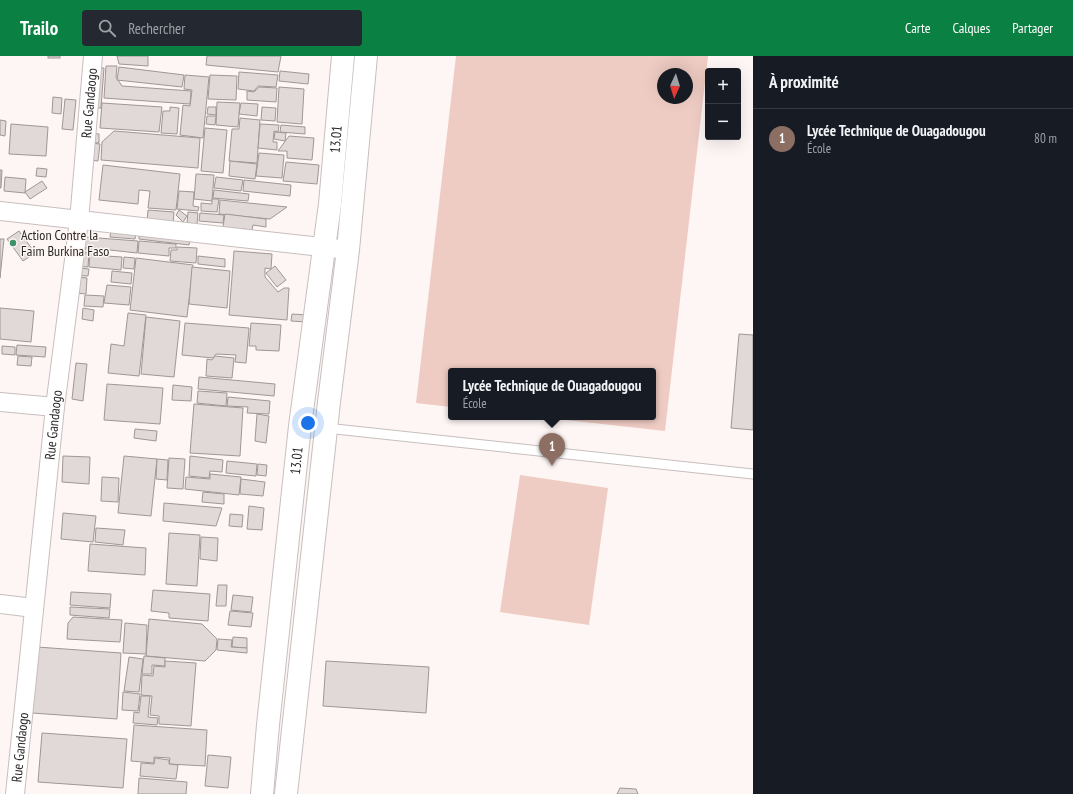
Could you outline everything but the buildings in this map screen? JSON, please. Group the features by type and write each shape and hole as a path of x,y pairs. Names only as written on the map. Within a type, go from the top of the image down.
{"street":[{"name":"Rue Gandaogo","path":"15,794 54,406 79,221 93,56"},
{"name":"13.01","path":"262,794 299,434 330,204 343,56"},
{"name":"13.01","path":"286,794 326,428 348,250 366,56"},
{"path":"0,211 348,250"},
{"path":"0,402 54,406"},
{"path":"0,604 34,608"}],"lane":[{"path":"326,428 753,474"}],"shaded area":[{"path":"456,56 708,56 707,68 705,68 705,82 665,431 566,420 656,420 656,368 448,368 448,407 416,403"},
{"path":"520,475 608,488 589,625 500,612"}],"place":[{"name":"Action Contre la Faim Burkina Faso","path":"13,243"},
{"name":"Lycée Technique de Ouagadougou","path":"552,466"}]}
